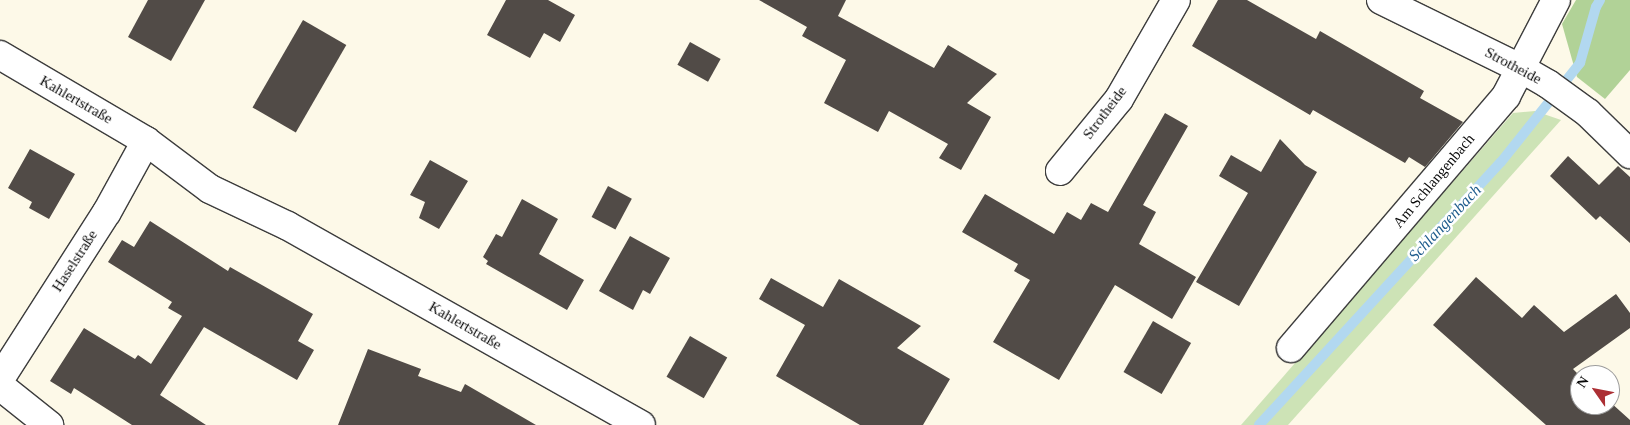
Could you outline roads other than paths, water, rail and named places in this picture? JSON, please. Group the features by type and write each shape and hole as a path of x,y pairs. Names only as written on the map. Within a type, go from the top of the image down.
{"street":[{"name":"Strotheide","path":"1060,171 1119,99 1176,0"},
{"name":"Strotheide","path":"1381,0 1522,69 1548,84 1574,102 1630,154"},
{"name":"Am Schlangenbach","path":"1291,348 1506,96 1522,69 1556,0"},
{"name":"Kahlertstraße","path":"0,55 148,143 210,189 288,226 641,425"},
{"name":"Haselstraße","path":"0,379 107,212 148,143"},
{"path":"0,386 49,425"}],"waterway":[{"name":"Schlangenbach","path":"1259,425 1501,162 1580,63 1596,7 1600,0"}]}
